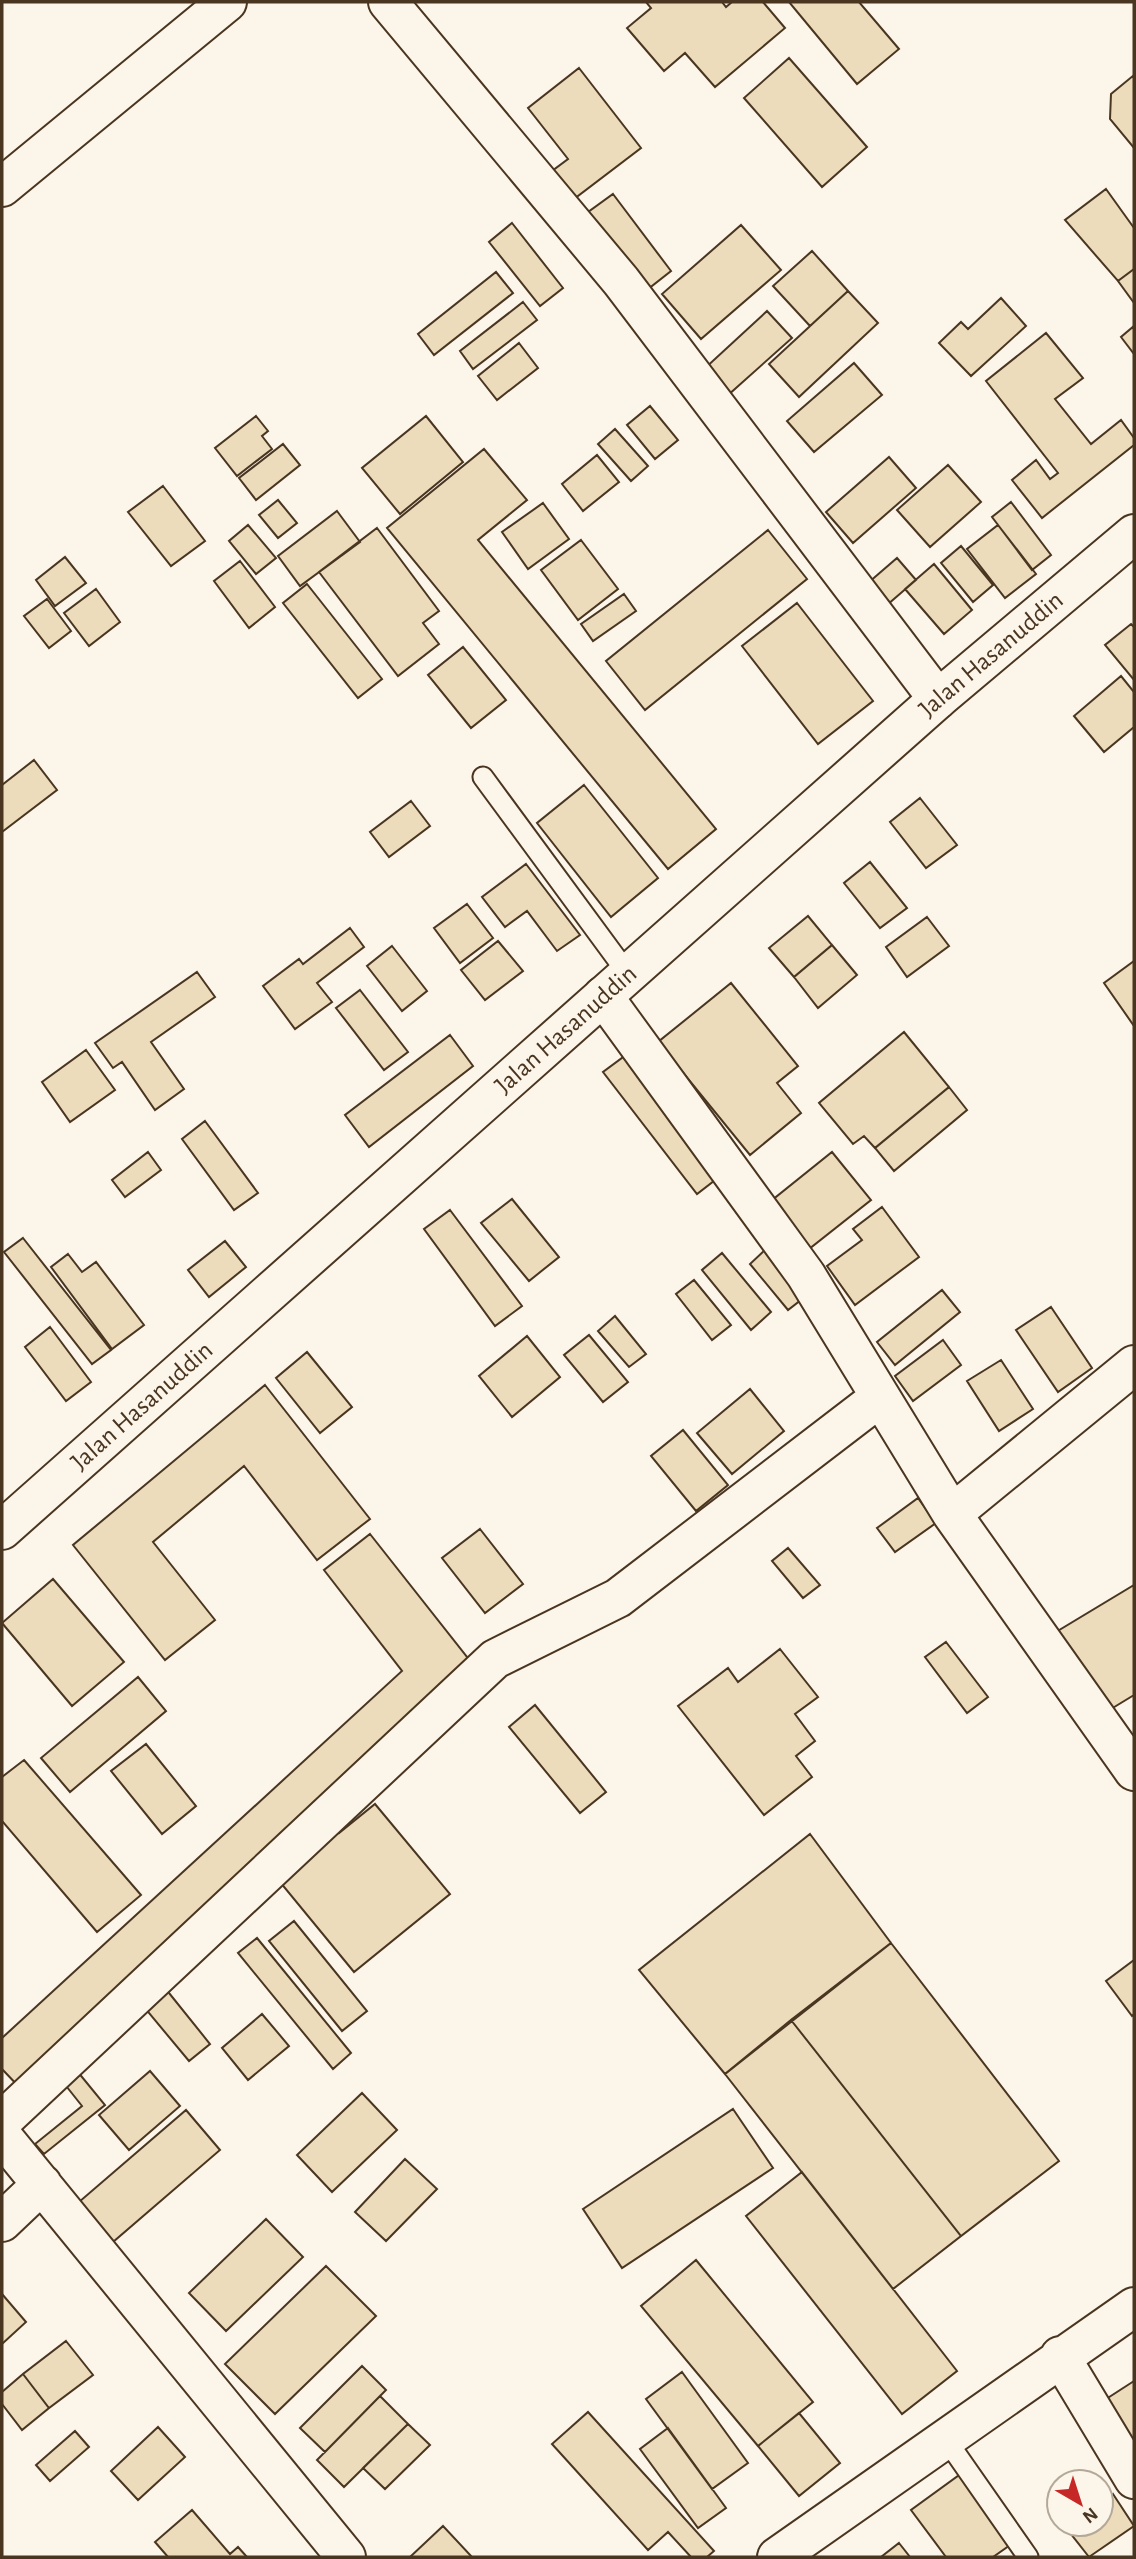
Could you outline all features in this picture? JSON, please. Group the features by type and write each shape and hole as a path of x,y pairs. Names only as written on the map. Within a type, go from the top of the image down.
{"street":[{"path":"2,187 227,2"},
{"path":"388,2 621,281 938,699"},
{"name":"Jalan Hasanuddin","path":"2,1530 938,699 1134,534"},
{"path":"615,985 806,1275 952,1514 1134,1771"},
{"path":"952,1514 1134,1365"},
{"path":"2,2121 495,1659 618,1598 879,1398"},
{"path":"2,2136 346,2557"},
{"path":"2,2222 42,2185"},
{"path":"781,2556 1134,2306"},
{"path":"1060,2356 1134,2479"}],"lane":[{"path":"483,777 615,985"},
{"path":"945,2438 1028,2557"}],"building":[{"path":"646,2 722,2 726,7 732,2 763,2 785,28 715,87 685,53 664,71 627,28 651,8"},
{"path":"789,2 859,2 899,49 857,84"},
{"path":"789,58 867,147 822,187 744,98"},
{"path":"579,68 641,148 570,202 548,174 568,159 528,108"},
{"path":"1134,75 1134,148 1110,119 1111,94"},
{"path":"1106,189 1134,228 1134,269 1118,281 1065,220"},
{"path":"613,194 671,271 643,293 584,215"},
{"path":"512,223 563,288 540,306 489,242"},
{"path":"741,225 781,270 701,339 662,294"},
{"path":"812,251 848,291 810,326 773,286"},
{"path":"1134,269 1134,303 1118,281"},
{"path":"496,272 513,293 434,355 418,334"},
{"path":"848,291 878,323 799,397 769,364"},
{"path":"1001,298 1026,326 971,376 939,343 961,322 968,329"},
{"path":"523,302 537,320 473,369 460,351"},
{"path":"767,311 792,338 727,396 703,370"},
{"path":"1134,326 1134,354 1121,337"},
{"path":"1046,333 1083,378 1055,399 1091,444 1121,420 1134,438 1134,445 1042,518 1012,480 1036,460 1050,479 1058,473 986,381"},
{"path":"519,343 538,368 497,400 478,376"},
{"path":"854,363 882,395 814,452 787,421"},
{"path":"650,406 678,440 655,459 627,425"},
{"path":"256,416 268,431 262,436 272,449 237,476 215,448"},
{"path":"426,416 463,462 400,514 362,468"},
{"path":"615,429 648,466 631,481 598,444"},
{"path":"283,444 300,465 256,500 239,478"},
{"path":"484,449 527,500 478,540 716,829 668,869 387,528"},
{"path":"597,455 619,482 583,511 562,484"},
{"path":"889,457 916,488 853,543 826,512"},
{"path":"948,465 981,502 930,547 897,510"},
{"path":"163,486 205,541 171,566 128,512"},
{"path":"278,500 297,523 278,538 259,515"},
{"path":"1011,502 1051,555 1032,570 992,517"},
{"path":"543,503 569,539 528,569 502,532"},
{"path":"337,511 360,542 300,586 278,556"},
{"path":"248,525 276,558 256,574 229,541"},
{"path":"998,525 1036,574 1005,598 967,549"},
{"path":"377,528 439,611 423,623 439,644 398,676 319,572"},
{"path":"768,530 807,579 645,710 606,661"},
{"path":"581,540 618,589 578,620 541,570"},
{"path":"961,546 993,585 973,602 941,563"},
{"path":"65,557 86,583 55,606 36,580"},
{"path":"897,558 916,580 880,611 861,589"},
{"path":"240,561 275,607 249,628 214,581"},
{"path":"934,564 972,610 944,634 905,589"},
{"path":"307,584 382,679 358,698 283,603"},
{"path":"96,589 120,622 89,646 64,613"},
{"path":"624,594 636,611 593,641 581,624"},
{"path":"47,599 71,631 49,648 24,616"},
{"path":"797,603 873,701 818,744 742,646"},
{"path":"1131,624 1134,627 1134,680 1105,645"},
{"path":"463,647 506,700 471,728 428,675"},
{"path":"1121,676 1134,692 1134,727 1104,752 1074,716"},
{"path":"34,760 57,790 2,832 2,785"},
{"path":"584,785 658,878 611,917 537,823"},
{"path":"920,798 957,845 926,868 890,822"},
{"path":"411,801 430,826 389,857 370,832"},
{"path":"870,862 907,908 880,928 844,883"},
{"path":"526,864 580,935 557,951 527,911 505,927 482,897"},
{"path":"467,904 493,938 460,963 434,928"},
{"path":"808,916 832,945 794,977 769,948"},
{"path":"927,917 949,946 907,977 886,947"},
{"path":"350,928 364,947 317,983 332,1002 295,1029 263,986 299,959 303,964"},
{"path":"498,941 523,971 485,1000 461,970"},
{"path":"832,945 857,975 818,1008 794,977"},
{"path":"392,946 427,991 402,1011 367,966"},
{"path":"1134,961 1134,1026 1104,983"},
{"path":"197,972 215,997 151,1042 184,1089 155,1110 122,1062 113,1068 95,1043"},
{"path":"731,983 798,1066 777,1083 801,1113 750,1155 658,1042"},
{"path":"360,990 408,1052 384,1070 336,1008"},
{"path":"904,1032 949,1087 875,1148 864,1136 853,1144 819,1103"},
{"path":"450,1035 473,1066 369,1147 345,1115"},
{"path":"86,1050 115,1090 70,1122 42,1082"},
{"path":"626,1055 719,1177 697,1194 603,1072"},
{"path":"949,1087 967,1110 894,1171 875,1148"},
{"path":"205,1121 258,1193 234,1210 182,1139"},
{"path":"148,1152 161,1170 125,1197 112,1180"},
{"path":"832,1152 871,1200 809,1249 771,1201"},
{"path":"512,1199 559,1257 529,1281 481,1223"},
{"path":"882,1207 919,1257 855,1305 827,1266 862,1240 853,1229"},
{"path":"450,1210 522,1306 495,1326 424,1229"},
{"path":"23,1238 111,1350 92,1364 4,1252"},
{"path":"225,1241 246,1267 209,1297 188,1270"},
{"path":"767,1248 806,1296 788,1310 750,1264"},
{"path":"722,1253 771,1312 751,1330 702,1270"},
{"path":"68,1254 82,1272 96,1262 144,1325 112,1349 51,1267"},
{"path":"694,1280 731,1325 712,1340 676,1294"},
{"path":"942,1290 960,1312 895,1365 877,1342"},
{"path":"1051,1307 1092,1368 1058,1392 1016,1330"},
{"path":"615,1316 646,1354 629,1367 598,1331"},
{"path":"50,1327 91,1382 66,1401 25,1347"},
{"path":"589,1335 628,1382 603,1402 564,1355"},
{"path":"527,1336 560,1377 512,1417 479,1376"},
{"path":"943,1340 961,1365 913,1401 895,1376"},
{"path":"307,1352 352,1407 320,1433 276,1378"},
{"path":"1001,1360 1033,1409 999,1431 967,1381"},
{"path":"265,1385 370,1519 317,1560 244,1466 153,1542 215,1620 165,1660 73,1545"},
{"path":"750,1389 784,1431 732,1474 697,1433"},
{"path":"683,1430 728,1485 696,1511 651,1456"},
{"path":"918,1498 936,1523 895,1552 877,1528"},
{"path":"480,1529 523,1584 485,1613 442,1558"},
{"path":"370,1534 478,1671 22,2090 2,2069 2,2038 402,1671 324,1570"},
{"path":"788,1548 820,1585 803,1598 772,1561"},
{"path":"53,1579 124,1662 72,1706 2,1623"},
{"path":"1134,1585 1134,1695 1111,1709 1056,1632"},
{"path":"946,1642 988,1697 967,1713 925,1657"},
{"path":"780,1649 818,1697 795,1714 815,1741 796,1756 812,1777 764,1815 678,1706 728,1668 738,1682"},
{"path":"138,1677 166,1711 70,1792 41,1758"},
{"path":"535,1705 606,1792 580,1813 509,1727"},
{"path":"146,1744 196,1806 162,1834 111,1771"},
{"path":"24,1760 141,1895 97,1932 2,1821 2,1777"},
{"path":"375,1804 450,1894 354,1972 280,1882 329,1821 339,1833"},
{"path":"810,1834 891,1943 725,2074 639,1970"},
{"path":"294,1921 367,2011 342,2031 269,1941"},
{"path":"257,1938 351,2053 333,2069 238,1953"},
{"path":"891,1943 1059,2161 961,2236 791,2020"},
{"path":"1134,1960 1134,2014 1132,2016 1106,1981"},
{"path":"161,1983 210,2044 189,2061 139,2001"},
{"path":"262,2014 289,2046 248,2080 222,2048"},
{"path":"791,2020 961,2236 893,2289 725,2074"},
{"path":"73,2066 105,2105 44,2154 35,2144 82,2106 59,2077"},
{"path":"150,2071 180,2106 129,2150 99,2115"},
{"path":"362,2093 397,2130 332,2192 297,2155"},
{"path":"733,2109 773,2168 622,2268 583,2209"},
{"path":"186,2110 220,2150 106,2248 72,2208"},
{"path":"405,2159 437,2189 386,2241 355,2212"},
{"path":"802,2172 957,2371 902,2414 746,2216"},
{"path":"266,2219 303,2257 226,2331 189,2293"},
{"path":"696,2260 813,2402 758,2446 641,2306"},
{"path":"326,2266 376,2316 275,2414 225,2364"},
{"path":"2,2294 26,2322 2,2344"},
{"path":"66,2341 93,2375 49,2408 23,2374"},
{"path":"362,2366 386,2390 325,2452 300,2428"},
{"path":"682,2372 748,2463 712,2489 646,2399"},
{"path":"23,2374 49,2408 22,2430 2,2404 2,2392"},
{"path":"1134,2381 1134,2455 1100,2403"},
{"path":"380,2396 408,2424 344,2487 317,2460"},
{"path":"588,2412 714,2551 707,2557 691,2557 668,2532 648,2550 552,2444"},
{"path":"799,2413 840,2463 799,2496 758,2446"},
{"path":"408,2424 430,2445 385,2489 363,2468"},
{"path":"158,2427 185,2457 138,2500 111,2471"},
{"path":"668,2428 726,2508 698,2528 640,2449"},
{"path":"75,2431 89,2447 50,2481 36,2465"},
{"path":"962,2473 1013,2543 993,2557 946,2557 911,2510"},
{"path":"1115,2497 1134,2526 1089,2557 1074,2538 1115,2538"},
{"path":"192,2510 230,2554 238,2547 247,2557 168,2557 155,2542"},
{"path":"443,2526 472,2557 410,2557"},
{"path":"899,2543 910,2557 881,2557"}]}
